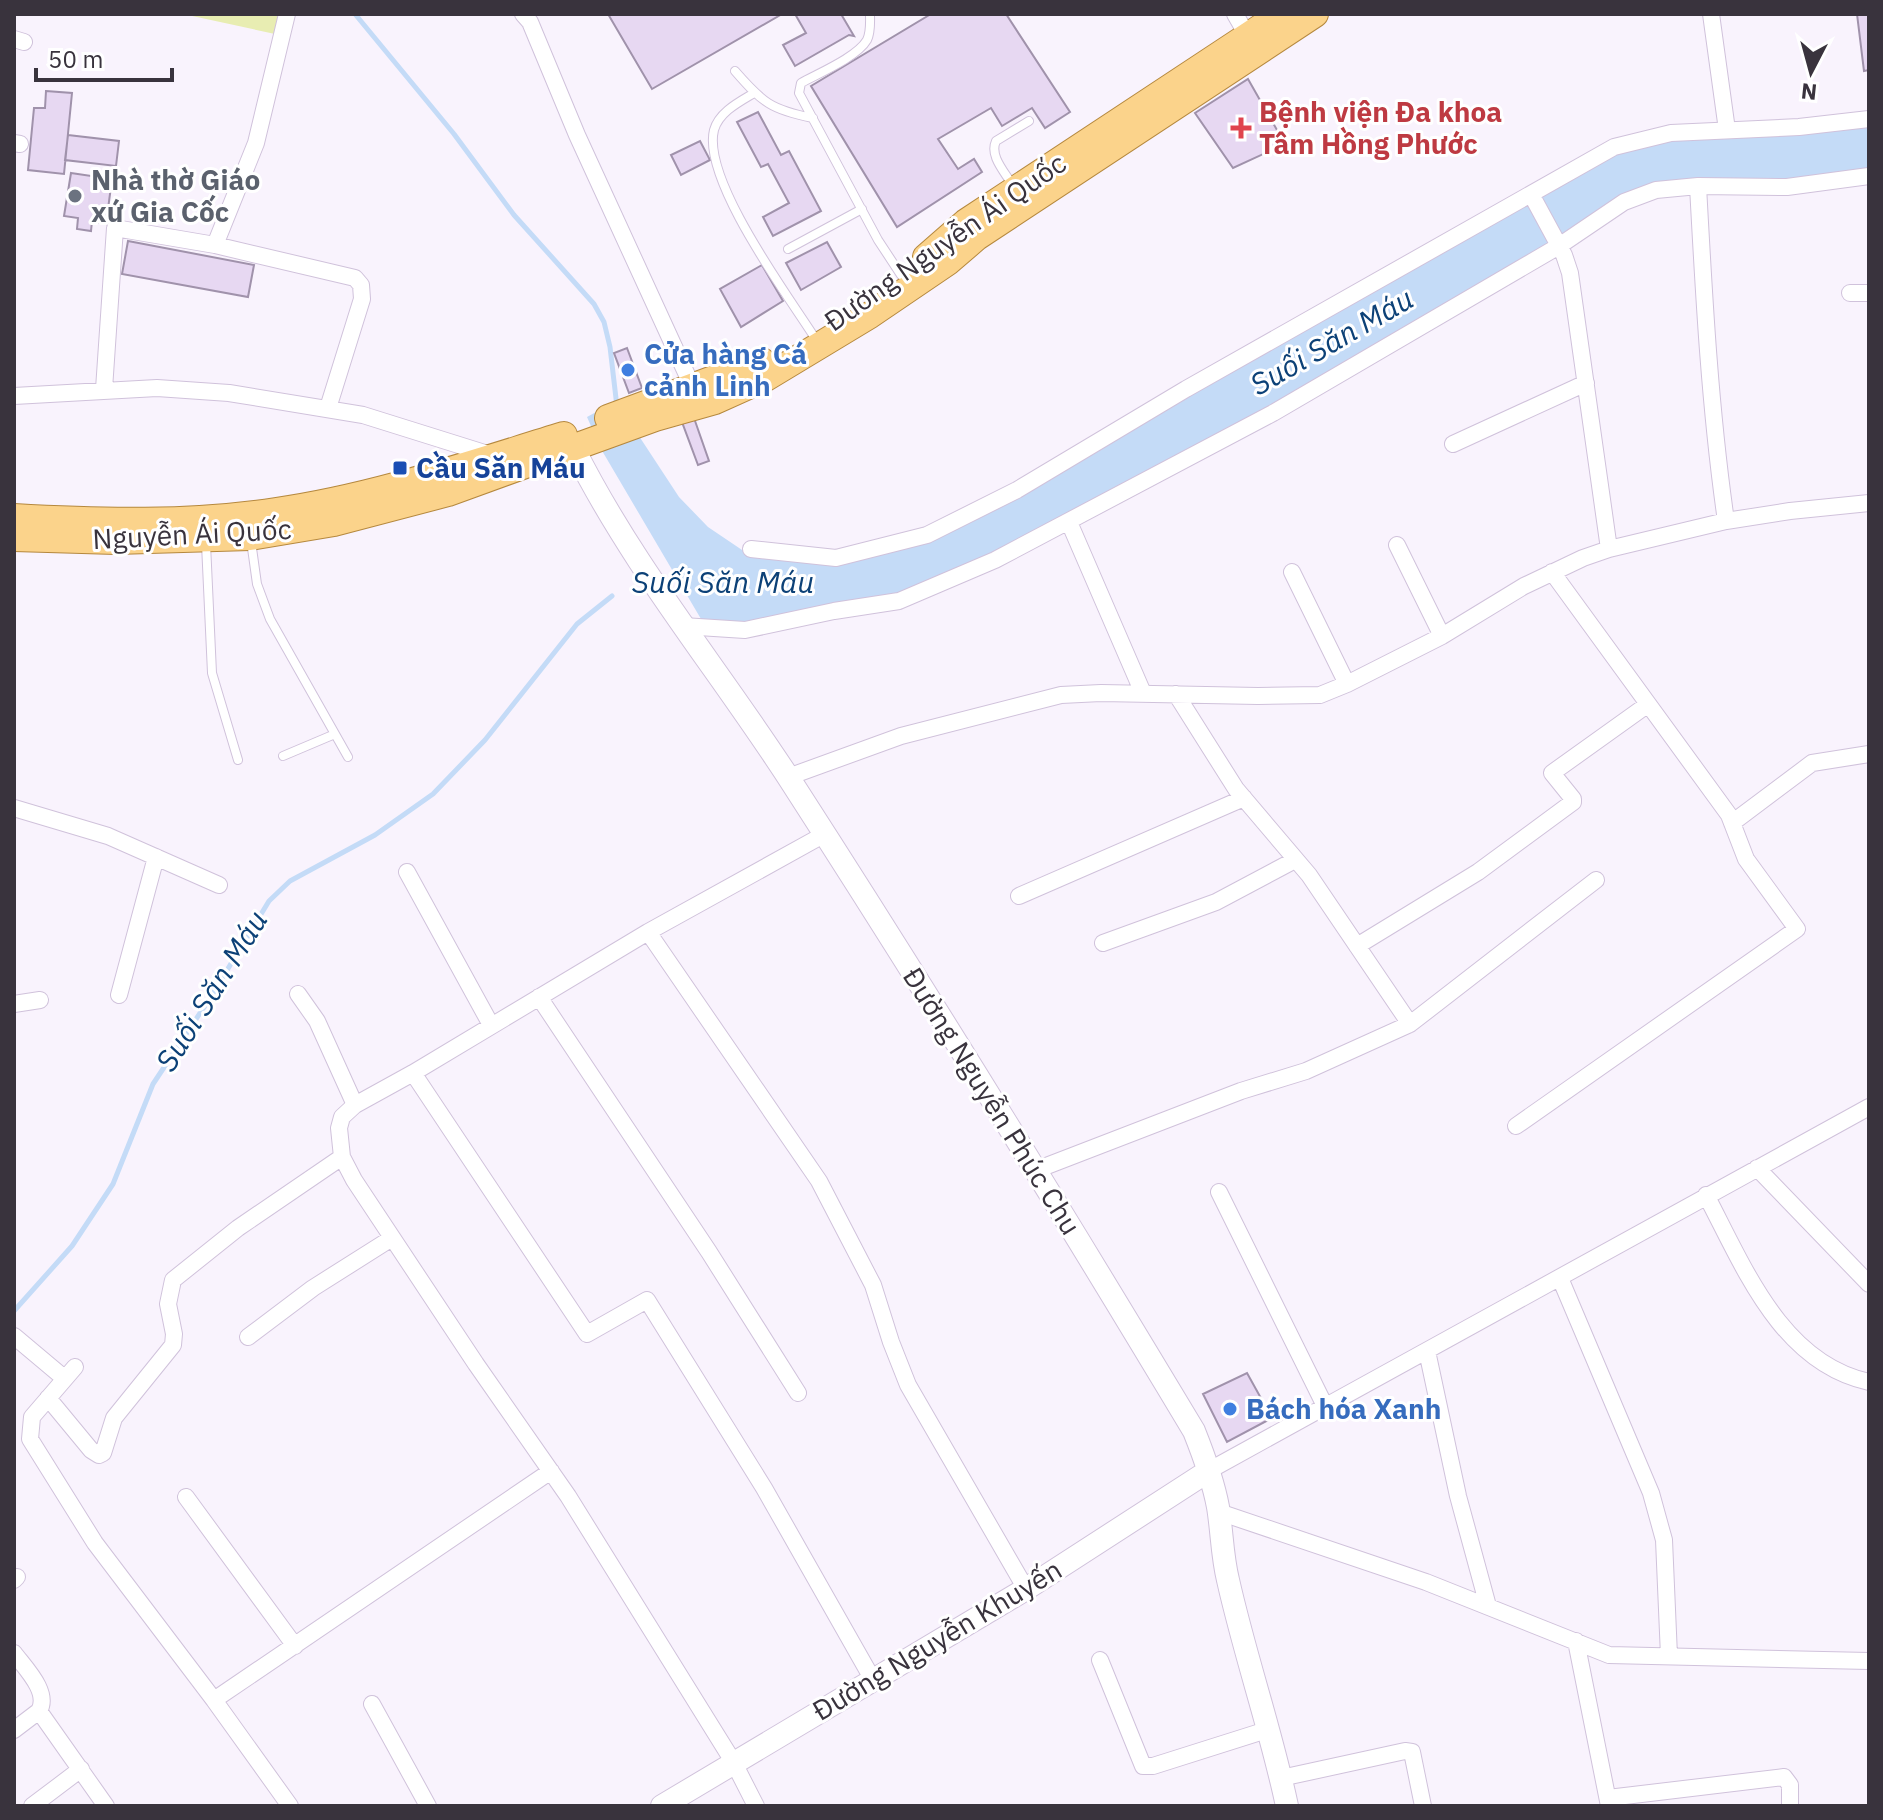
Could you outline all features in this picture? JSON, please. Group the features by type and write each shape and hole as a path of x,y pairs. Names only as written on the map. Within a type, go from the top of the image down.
{"main road":[{"name":"Đường Nguyễn Ái Quốc","path":"651,410 715,401 764,379 883,306 1241,25 1281,14"},
{"name":"Đường Nguyễn Ái Quốc","path":"495,456 572,443 651,410 693,388 769,359 854,310 936,250 966,222 1015,202 1315,14"},
{"name":"Nguyễn Ái Quốc","path":"14,538 116,541 205,539 291,531 380,512 448,493 572,443"},
{"name":"Nguyễn Ái Quốc","path":"14,517 183,519 275,511 350,496 495,456"}],"street":[{"path":"215,245 256,143 287,14"},
{"path":"1711,14 1727,130"},
{"path":"531,17 577,135 693,388"},
{"path":"751,549 836,558 927,535 1017,490 1186,389 1614,147 1671,133 1799,127 1869,119"},
{"path":"683,626 745,630 899,601 995,560 1273,413 1559,246 1624,202 1656,190 1698,186 1787,187 1869,176"},
{"path":"1698,186 1714,438 1726,521"},
{"path":"1531,194 1570,273 1609,549"},
{"path":"104,389 115,228 215,245 355,278 361,285 362,299 328,408"},
{"path":"1850,293 1869,293"},
{"path":"1453,444 1586,383"},
{"path":"14,396 104,389 192,389 328,408 392,423 495,456"},
{"name":"Đường Nguyễn Phúc Chu","path":"572,443 620,532 825,834 1036,1170 1194,1431 1210,1470 1228,1583 1270,1729 1287,1806"},
{"path":"788,777 901,736 1024,703 1084,693 1320,695 1442,636 1524,586 1609,549 1726,521 1869,503"},
{"path":"1069,522 1143,693"},
{"path":"1397,545 1442,636"},
{"path":"1292,572 1347,684"},
{"path":"1516,1126 1797,929 1746,859 1729,815 1552,572"},
{"path":"1176,694 1244,798 1295,860 1410,1024"},
{"path":"1357,946 1478,872 1573,802 1552,773 1647,705"},
{"path":"1732,823 1812,763 1869,754"},
{"path":"1019,896 1244,798"},
{"path":"14,808 108,836 219,885"},
{"path":"756,1806 734,1763 551,1471 392,1238 342,1157 339,1128 342,1117 355,1105 648,932 825,834"},
{"path":"119,995 156,857"},
{"path":"1103,943 1216,902 1295,860"},
{"path":"407,872 491,1025"},
{"path":"1036,1170 1241,1091 1306,1071 1410,1024 1596,880"},
{"path":"648,932 819,1181 873,1285 908,1385 1026,1589"},
{"path":"298,994 317,1021 355,1105"},
{"path":"539,997 709,1252 798,1393"},
{"path":"14,1004 40,1000"},
{"path":"413,1073 587,1334 647,1300 764,1488 873,1680"},
{"path":"1210,1470 1869,1107"},
{"path":"48,1398 91,1450 99,1455 103,1453 114,1418 173,1345 168,1304 173,1280 238,1228 342,1157"},
{"path":"1757,1168 1869,1284"},
{"path":"1219,1192 1325,1406"},
{"path":"1706,1195 1751,1281 1797,1344 1824,1365 1869,1382"},
{"path":"248,1337 313,1288 392,1238"},
{"path":"1560,1278 1651,1493 1664,1540 1669,1656"},
{"path":"14,1336 69,1373 32,1417 30,1439 95,1543 290,1806"},
{"path":"1427,1351 1458,1496 1488,1606"},
{"name":"Đường Nguyễn Khuyến","path":"662,1806 1026,1589 1210,1470"},
{"path":"214,1700 551,1471"},
{"path":"186,1497 295,1646"},
{"path":"1219,1512 1426,1582 1609,1655 1869,1661"},
{"path":"1576,1641 1608,1802 1784,1777 1790,1785 1790,1806"},
{"path":"14,1653 36,1683 42,1698 39,1711 14,1730"},
{"path":"1100,1660 1143,1766 1153,1766 1270,1729"},
{"path":"372,1704 428,1806"},
{"path":"39,1711 106,1806"},
{"path":"1281,1778 1412,1752 1423,1806"},
{"path":"32,1806 81,1769"}],"lane":[{"path":"870,14 870,31 866,42 801,83 799,93 901,275"},
{"path":"735,71 768,105 787,113 813,118"},
{"path":"754,93 731,107 718,123 714,132 718,167 739,216 813,335"},
{"path":"1015,202 993,146 1029,121"},
{"path":"788,249 862,209"},
{"path":"250,537 262,600 348,757"},
{"path":"205,539 212,673 238,760"},
{"path":"283,756 335,734"}],"green space":[{"path":"183,14 280,14 275,34"}],"water":[{"name":"Suối Săn Máu","path":"1869,125 1869,169 1788,181 1698,179 1562,237 1267,409 992,553 898,595 746,623 701,619 601,449 587,417 616,401 679,497 708,527 748,554 837,564 930,540 1616,153 1672,139"}],"building":[{"path":"608,14 782,14 652,89"},
{"path":"795,14 841,14 854,36 849,35 795,66 783,45 806,33"},
{"path":"931,14 1006,14 1070,112 1045,128 1032,108 1002,126 991,108 938,139 958,169 974,159 982,172 897,227 811,86"},
{"path":"1857,14 1869,14 1869,70 1864,71"},
{"name":"Bệnh viện Đa khoa Tâm Hồng Phước","path":"1248,79 1285,144 1233,168 1195,113"},
{"path":"46,91 72,93 64,174 28,170 34,108 45,108"},
{"path":"758,112 781,155 789,151 821,211 773,236 763,217 789,203 768,164 761,167 737,122"},
{"path":"68,135 119,141 116,166 65,160"},
{"path":"700,141 710,160 681,175 671,155"},
{"path":"71,173 112,179 106,224 92,221 91,231 77,229 78,218 64,216"},
{"path":"128,241 254,265 248,297 122,274"},
{"path":"827,242 841,267 801,290 786,263"},
{"path":"762,265 783,301 741,327 720,289"},
{"path":"627,348 642,388 629,393 614,353"},
{"path":"694,418 709,461 698,465 682,422"},
{"name":"Bách hóa Xanh","path":"1247,1373 1272,1418 1227,1442 1203,1394"}],"waterway":[{"path":"355,14 454,134 514,215 594,304 604,322 610,347 617,407"},
{"name":"Suối Săn Máu","path":"14,1311 72,1246 113,1184 153,1084 269,901 290,881 375,835 433,794 485,740 577,624 612,596"}],"place":[{"name":"Bệnh viện Đa khoa Tâm Hồng Phước","path":"1241,128"},
{"name":"Nhà thờ Giáo xứ Gia Cốc","path":"75,196"},
{"name":"Cửa hàng Cá cảnh Linh","path":"628,370"},
{"name":"Cầu Săn Máu","path":"400,468"},
{"name":"Bách hóa Xanh","path":"1230,1409"}]}
